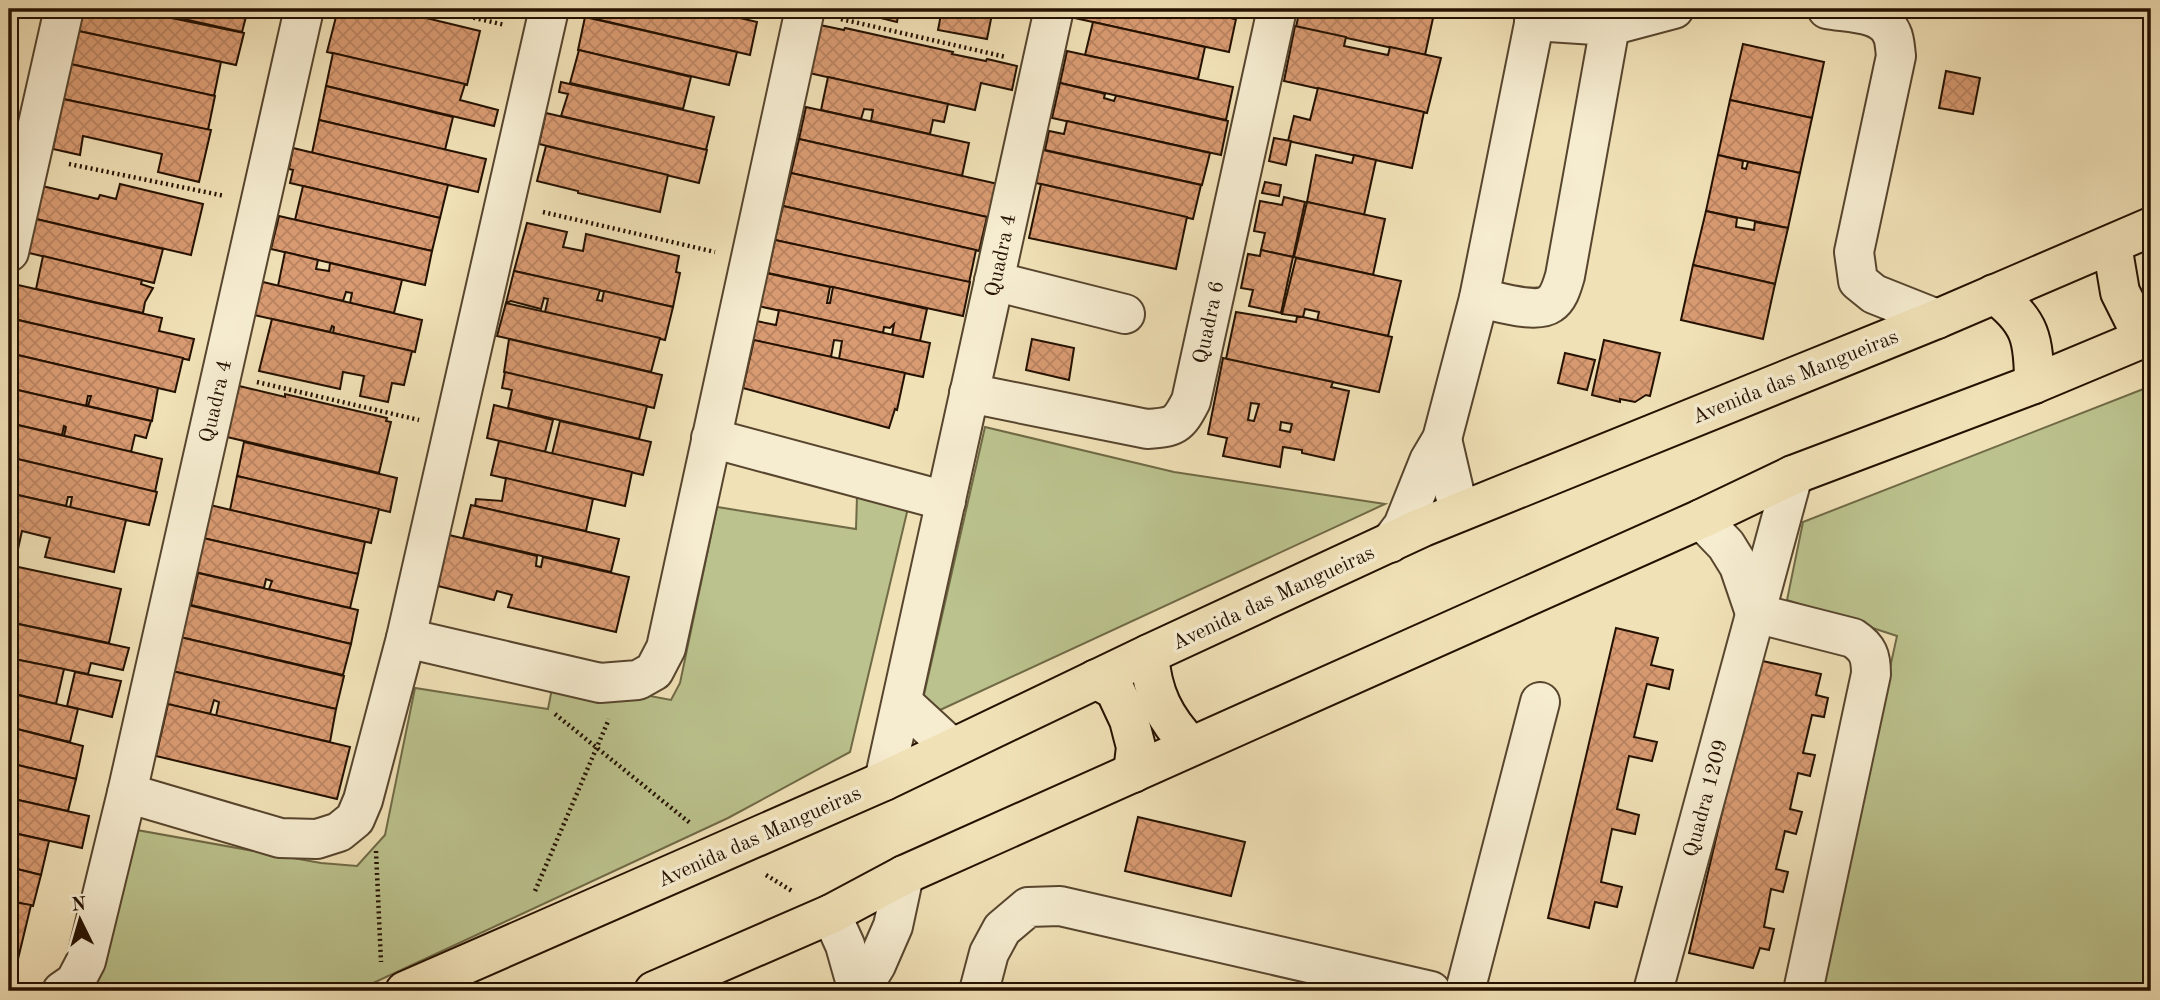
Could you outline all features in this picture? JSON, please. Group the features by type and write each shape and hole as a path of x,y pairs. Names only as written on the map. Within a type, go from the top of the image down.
{"main road":[{"name":"Avenida das Mangueiras","path":"405,991 884,781 1149,654 1459,512 1937,319 2151,227"},
{"path":"654,991 831,914 904,875 1701,519 1793,475 2034,384 2147,337 2120,292 2112,245"},
{"path":"1994,294 2015,309 2030,333 2034,384"},
{"path":"1149,654 1150,675 1157,696 1173,727 1191,746"},
{"path":"1096,679 1115,690 1129,720 1136,747 1133,773"}],"street":[{"path":"9,252 64,9"},
{"name":"Quadra 4","path":"62,991 75,982 86,961 127,793 304,9"},
{"name":"Quadra 4","path":"884,781 1054,9"},
{"name":"Quadra 6","path":"969,393 1147,429 1171,427 1181,421 1191,401 1277,9"},
{"path":"1390,543 1403,526 1429,461 1442,439 1479,298 1535,15 1610,26 1674,9"},
{"path":"1827,9 1876,17 1886,24 1892,34 1896,56 1854,252 1858,281 1874,294 1937,319"},
{"path":"406,638 600,683 638,680 654,671 666,648 804,10"},
{"path":"127,793 280,838 317,839 339,832 355,820 363,800 406,638 546,21"},
{"path":"1479,298 1538,309 1549,305 1558,296 1565,276 1610,26"},
{"path":"994,281 1125,314"},
{"path":"710,438 946,501"},
{"path":"1442,439 1459,512"},
{"name":"Quadra 1209","path":"1664,989 1755,613 1793,475"},
{"path":"1701,519 1726,545 1739,566 1755,613 1853,638 1866,646 1871,659 1871,674 1803,991"},
{"path":"902,702 952,748"},
{"path":"1465,991 1540,702"},
{"path":"859,991 876,965 893,926 904,875"},
{"path":"979,991 989,953 1002,929 1028,907 1060,906 1431,991"},
{"path":"831,914 854,971 859,991"}],"path":[{"path":"436,9 546,21"},
{"path":"804,10 1041,65"},
{"path":"30,156 260,204"},
{"path":"505,204 750,260"},
{"path":"221,374 454,428"},
{"path":"512,944 624,683"},
{"path":"555,714 725,851 831,914"}],"green space":[{"path":"2151,386 2151,991 1819,991 1897,636 1787,600 1803,522"},
{"path":"985,427 1174,472 1385,504 940,710 923,699"},
{"path":"857,496 908,508 850,752 728,818 356,991 94,991 131,829 321,863 357,866 385,835 415,688 548,709 554,678 671,700 680,683 717,507 856,529"}],"building":[{"path":"78,9 128,9 244,33 236,65 74,30"},
{"path":"128,9 248,9 242,32"},
{"path":"338,9 389,9 480,31 467,85 327,52"},
{"path":"584,9 702,9 757,22 750,55 583,16"},
{"path":"702,9 742,9 740,18"},
{"path":"844,9 899,9 897,22"},
{"path":"942,9 993,9 987,39 938,30"},
{"path":"1072,9 1191,9 1236,19 1229,52 1070,17"},
{"path":"1191,9 1237,9 1235,19"},
{"path":"1300,9 1346,17 1348,9 1435,9 1425,55 1296,27"},
{"path":"585,17 737,52 729,85 578,50"},
{"path":"1093,22 1205,47 1198,79 1085,55"},
{"path":"820,25 844,30 845,28 953,52 952,54 1017,66 1012,90 981,83 975,110 809,73"},
{"path":"1295,26 1346,37 1344,46 1388,55 1390,47 1441,58 1427,113 1284,81"},
{"path":"74,30 221,62 214,96 66,63"},
{"path":"1743,44 1824,62 1812,118 1730,100"},
{"path":"579,50 691,77 683,109 570,83"},
{"path":"1067,51 1233,87 1226,120 1060,83"},
{"path":"9,53 17,54 11,80 9,79"},
{"path":"333,53 465,84 460,100 498,110 494,126 326,86"},
{"path":"66,63 215,96 208,130 63,99"},
{"path":"1946,71 1980,78 1973,114 1939,108"},
{"path":"828,77 948,104 944,122 933,120 930,134 871,121 873,110 864,109 861,119 821,110"},
{"path":"561,82 714,117 706,150 561,116 568,94 559,92"},
{"path":"1060,83 1105,94 1104,98 1114,101 1118,96 1228,121 1221,155 1052,118"},
{"path":"326,86 453,117 445,150 319,120"},
{"path":"1318,88 1424,112 1412,168 1288,141 1294,116 1310,120"},
{"path":"63,99 211,130 199,182 158,172 162,154 83,136 80,155 53,149"},
{"path":"1730,100 1812,118 1800,173 1718,155"},
{"path":"806,107 969,143 962,176 799,139"},
{"path":"546,113 707,150 699,183 539,144"},
{"path":"319,120 486,159 478,192 312,153"},
{"path":"1067,121 1210,153 1202,185 1045,150 1049,131 1064,134"},
{"path":"1274,138 1291,141 1286,165 1269,161"},
{"path":"799,139 998,184 991,218 791,173"},
{"path":"546,146 668,175 660,212 537,181"},
{"path":"293,148 448,185 440,218 290,183 293,170 289,169"},
{"path":"1043,150 1201,185 1193,219 1036,183"},
{"path":"1316,155 1352,163 1354,155 1376,160 1364,215 1307,202"},
{"path":"1718,155 1743,161 1742,168 1746,169 1748,162 1800,173 1788,228 1706,211"},
{"path":"791,173 987,217 979,251 783,206"},
{"path":"1265,182 1281,185 1279,196 1262,193"},
{"path":"120,184 203,204 191,255 36,219 42,186 98,199 100,195 116,199"},
{"path":"1041,184 1187,217 1176,269 1029,238"},
{"path":"303,186 440,218 432,251 295,220"},
{"path":"1284,197 1305,202 1293,257 1261,250 1265,233 1254,231 1260,201 1282,205"},
{"path":"1307,202 1385,219 1373,275 1294,257"},
{"path":"783,206 976,250 969,283 775,240"},
{"path":"1706,211 1737,218 1736,227 1754,230 1755,222 1788,228 1775,284 1693,265"},
{"path":"279,216 432,251 425,285 271,249"},
{"path":"36,219 163,249 154,283 25,252"},
{"path":"527,223 567,232 563,247 583,251 586,234 679,256 676,272 680,273 673,307 514,271"},
{"path":"775,240 970,282 963,316 768,273"},
{"path":"1261,250 1293,257 1281,313 1249,306 1253,290 1241,288 1248,254 1260,256"},
{"path":"285,252 318,260 316,269 329,271 330,263 402,280 394,313 350,303 352,293 346,292 343,301 278,286"},
{"path":"43,256 142,280 141,284 153,288 145,302 143,313 36,289"},
{"path":"1296,258 1401,281 1388,336 1317,321 1319,312 1305,309 1303,317 1282,314"},
{"path":"1693,265 1775,284 1763,339 1681,320"},
{"path":"514,271 600,290 597,300 602,301 604,291 673,307 665,340 545,312 548,299 544,298 541,309 511,301 506,303"},
{"path":"766,273 830,287 827,303 830,303 833,287 927,309 920,341 892,335 894,324 890,328 884,327 883,333 758,306"},
{"path":"263,282 422,320 415,352 333,333 332,326 330,332 254,315"},
{"path":"18,285 162,318 159,331 194,339 189,360 10,318"},
{"path":"506,303 660,338 651,372 497,336"},
{"path":"779,310 930,343 923,377 839,359 842,341 834,340 831,357 752,340 756,321 776,325"},
{"path":"1236,312 1296,322 1297,317 1303,317 1392,337 1379,392 1226,359"},
{"path":"9,318 183,358 175,392 9,353"},
{"path":"272,319 412,351 404,385 392,383 388,402 360,396 364,376 343,372 340,389 259,371"},
{"path":"509,339 662,375 654,408 504,372"},
{"path":"1032,339 1074,348 1069,380 1026,370"},
{"path":"754,340 905,373 897,410 895,409 889,428 743,388"},
{"path":"1604,340 1660,353 1650,396 1646,395 1635,402 1620,399 1620,402 1592,395"},
{"path":"9,353 158,388 152,421 88,406 91,396 88,396 86,406 9,388"},
{"path":"1565,353 1595,360 1587,390 1558,383"},
{"path":"1223,358 1333,382 1331,387 1349,391 1334,460 1283,447 1280,467 1223,456 1227,438 1208,434","holes":["1251,403 1259,404 1254,421 1248,420","1281,422 1292,424 1290,432 1280,430"]},
{"path":"505,372 647,406 639,439 508,408 512,390 502,388"},
{"path":"239,386 387,418 386,421 391,422 379,473 227,437"},
{"path":"9,388 151,421 146,438 135,435 131,452 64,436 64,426 62,435 9,423"},
{"path":"494,405 553,420 545,452 487,438"},
{"path":"560,421 651,442 643,475 552,454"},
{"path":"9,423 162,459 155,492 9,457"},
{"path":"499,441 632,472 625,506 491,475"},
{"path":"244,442 397,478 390,512 237,476"},
{"path":"9,457 157,492 149,525 70,508 72,497 68,497 66,506 9,493"},
{"path":"237,476 379,509 371,543 230,510"},
{"path":"506,478 593,499 586,531 475,506 476,499 502,501"},
{"path":"9,493 126,520 114,572 45,557 50,538 22,531 18,549 9,547"},
{"path":"210,505 365,542 358,574 203,538"},
{"path":"471,505 619,539 611,572 463,538"},
{"path":"449,535 537,556 536,566 541,567 543,557 629,577 616,632 508,607 512,595 497,591 494,600 438,586"},
{"path":"203,538 358,574 350,608 269,589 272,581 266,579 264,588 195,572"},
{"path":"9,565 121,589 109,643 9,622"},
{"path":"198,573 358,610 351,644 191,605"},
{"path":"188,605 351,644 343,675 180,637"},
{"path":"9,622 129,648 123,670 91,663 88,674 9,658"},
{"path":"1616,628 1658,638 1651,665 1673,670 1669,689 1647,684 1634,737 1657,742 1652,761 1629,756 1617,809 1639,815 1635,834 1612,829 1601,882 1622,887 1617,907 1595,902 1589,928 1548,918"},
{"path":"180,637 344,676 336,709 172,671"},
{"path":"9,658 64,669 56,704 15,694 17,684 9,682"},
{"path":"1758,660 1821,674 1816,695 1828,698 1824,717 1812,715 1803,753 1815,755 1810,776 1798,773 1790,809 1802,812 1796,834 1785,831 1776,869 1788,872 1783,892 1771,889 1764,927 1774,929 1769,950 1760,948 1753,968 1689,953"},
{"path":"172,671 336,709 330,742 216,716 219,702 214,700 210,714 165,704"},
{"path":"75,672 121,681 112,717 67,706"},
{"path":"9,693 78,709 70,742 9,727"},
{"path":"168,704 350,747 337,799 156,756"},
{"path":"9,727 83,746 76,779 9,763"},
{"path":"9,763 76,779 68,811 9,798"},
{"path":"9,798 89,816 82,848 9,832"},
{"path":"1138,817 1245,842 1231,896 1125,871"},
{"path":"9,832 49,841 41,875 9,867"},
{"path":"9,867 41,875 33,906 9,901"},
{"path":"9,901 31,905 18,959 9,957"}]}
